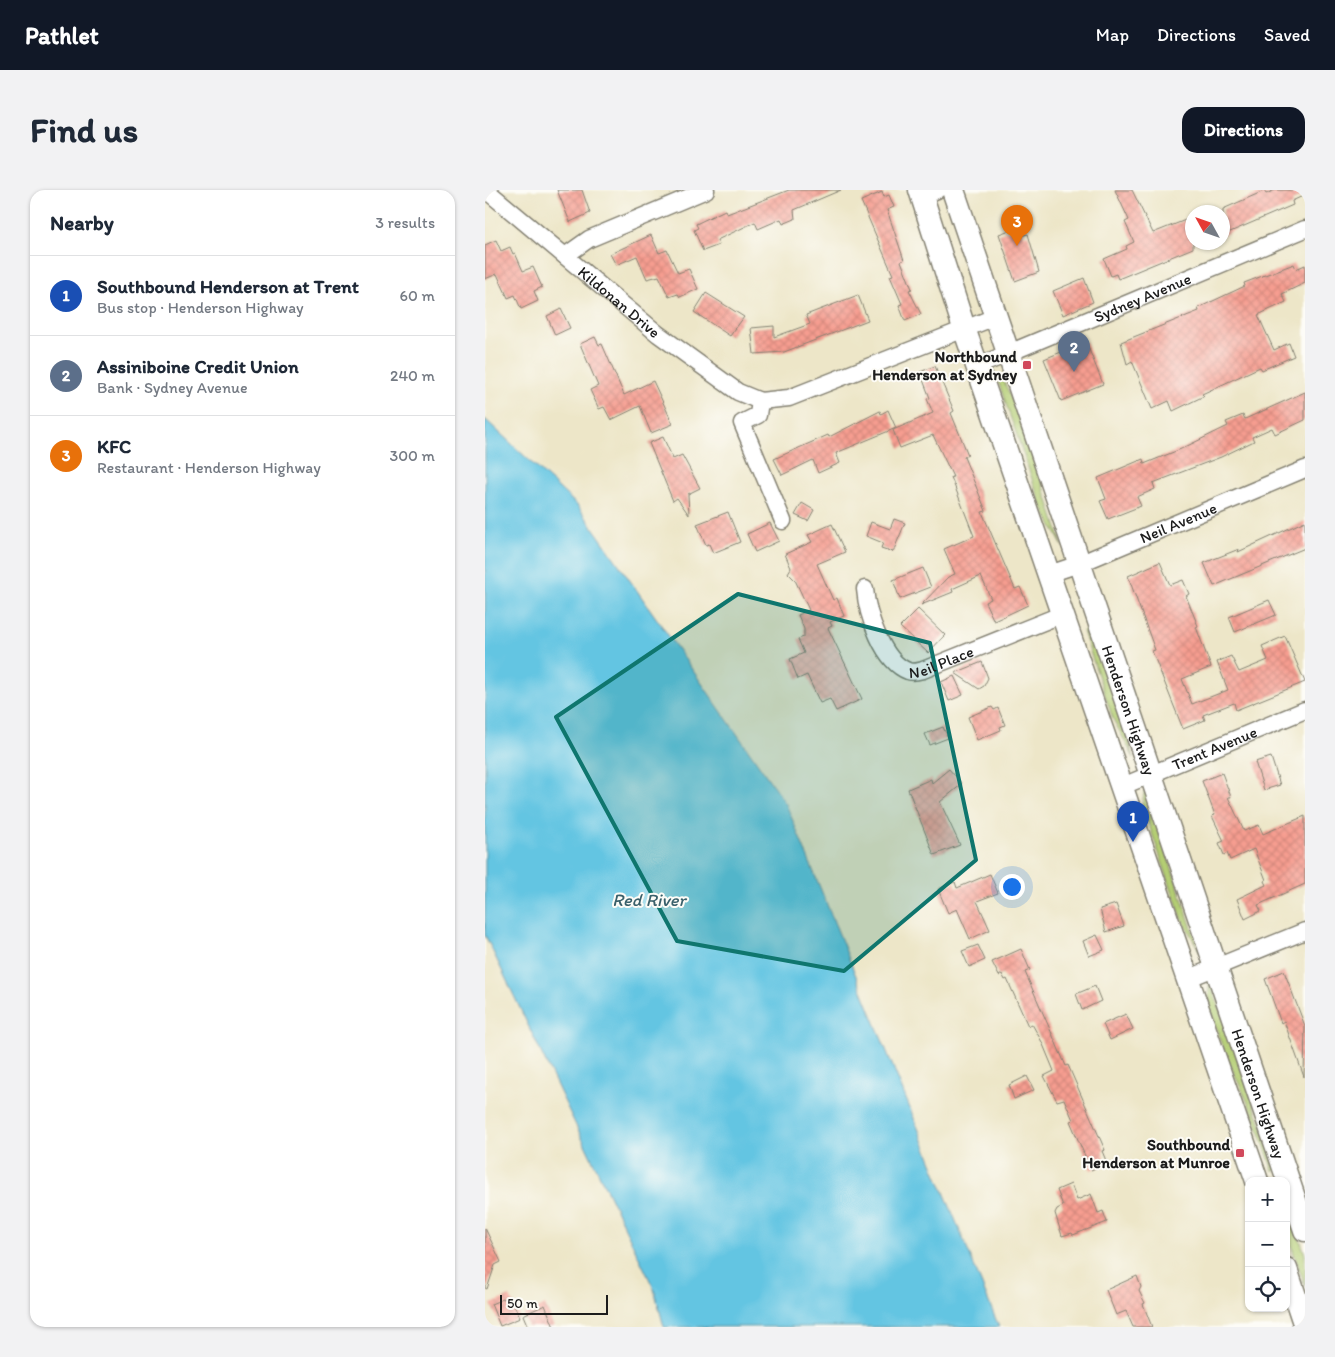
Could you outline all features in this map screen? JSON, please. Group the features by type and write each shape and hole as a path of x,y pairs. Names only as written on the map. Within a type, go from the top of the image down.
{"main road":[{"name":"Henderson Highway","path":"953,190 1305,1230"},
{"name":"Henderson Highway","path":"926,192 965,328 1256,1177"},
{"path":"1063,614 1093,604"},
{"path":"1290,1281 1305,1326"}],"street":[{"name":"Kildonan Drive","path":"486,190 658,334 738,392 761,401 789,398 995,317"},
{"path":"565,256 589,239 706,190"},
{"name":"Sydney Avenue","path":"978,366 1305,229"},
{"path":"761,401 758,416 743,424 783,521"},
{"name":"Neil Avenue","path":"1049,574 1079,564 1305,469"},
{"name":"Neil Place","path":"865,589 866,605 884,647 896,664 910,672 923,670 1063,614"},
{"name":"Trent Avenue","path":"1123,786 1305,710"},
{"path":"1187,979 1305,931"}],"highlighted area":[{"path":"738,594 930,643 976,860 844,971 677,941 556,717"}],"green space":[{"path":"1001,374 1028,438 1063,547 1041,505 998,381 998,375"},
{"path":"1085,630 1110,676 1134,758 1113,719 1083,631"},
{"path":"1145,788 1200,952 1182,919 1142,805"},
{"path":"1210,982 1277,1169 1273,1171 1255,1119 1216,1029 1211,1011"},
{"path":"1290,1211 1305,1254 1305,1286 1290,1242"}],"water":[{"name":"Red River","path":"485,419 578,506 786,804 999,1327 664,1327 654,1289 485,935"}],"building":[{"path":"557,190 582,190 590,213 570,222"},
{"path":"789,190 841,190 794,210 795,219 783,224 781,219 758,229 755,222 717,240 719,245 703,251 694,230 698,228 696,224 725,210 727,214"},
{"path":"1115,190 1132,190 1153,233 1185,220 1185,250 1188,250 1118,279 1116,274 1111,276 1104,259 1127,249 1126,246 1134,242 1125,222 1129,220"},
{"path":"1275,190 1305,190 1305,195 1292,201 1293,205 1230,232 1230,206 1264,191 1266,194"},
{"path":"882,192 884,197 889,195 894,207 887,210 904,260 901,261 912,289 909,290 921,314 905,321 899,305 902,304 890,276 893,275 861,201"},
{"path":"1021,226 1024,235 1028,234 1039,272 1015,281 999,234"},
{"path":"651,235 659,253 667,250 678,273 689,269 698,289 680,297 678,294 669,297 659,276 647,279 637,256 616,265 610,254"},
{"path":"496,240 501,251 510,247 513,254 515,253 523,271 533,267 542,287 534,291 538,301 521,309 515,295 508,298 497,274 485,279 485,245"},
{"path":"1294,264 1296,269 1305,265 1305,283 1282,294 1286,302 1258,315 1274,350 1289,343 1294,356 1262,370 1260,367 1202,394 1204,396 1173,411 1169,401 1152,409 1132,361 1127,364 1121,342 1199,311 1198,308 1245,286 1244,283"},
{"path":"1084,278 1093,302 1063,315 1053,291"},
{"path":"706,293 744,317 730,336 694,312"},
{"path":"858,295 868,320 784,352 754,354 751,328 774,326 774,337 810,324 806,315"},
{"path":"561,309 570,328 555,335 547,316"},
{"path":"595,337 599,345 602,344 624,395 653,381 673,424 651,433 640,406 611,420 604,407 599,409 590,390 598,386 580,344"},
{"path":"1086,342 1103,384 1061,401 1044,359"},
{"path":"935,366 954,411 951,413 968,455 964,457 986,511 982,512 1015,589 1020,587 1028,605 994,621 985,602 991,599 981,576 952,589 953,592 921,605 948,577 955,574 944,549 974,536 951,477 953,477 933,435 900,448 893,430 933,413 927,399 930,398 920,372"},
{"path":"1305,392 1305,420 1275,434 1272,428 1252,437 1254,441 1221,457 1153,483 1155,489 1137,497 1141,506 1108,519 1100,501 1106,499 1098,478 1143,459 1144,464 1181,449 1228,426 1226,422 1243,415 1245,419"},
{"path":"888,410 896,428 836,453 840,463 818,473 813,460 782,475 774,459 828,435 829,437 880,411 881,414"},
{"path":"663,437 673,459 682,455 700,488 688,494 689,515 677,498 673,501 649,443"},
{"path":"802,503 814,510 808,521 795,515"},
{"path":"728,512 740,542 713,553 709,544 706,545 697,524"},
{"path":"894,519 905,523 893,552 881,548 883,543 866,536 871,522 890,529"},
{"path":"1305,521 1305,548 1214,586 1204,563 1239,549 1238,552"},
{"path":"770,523 779,541 755,552 747,534"},
{"path":"832,524 845,552 817,564 833,600 837,598 844,616 830,622 832,626 828,628 862,699 836,711 830,699 820,703 807,675 798,679 790,659 804,653 798,639 804,637 804,629 798,615 809,610 795,580 788,573 791,568 785,554 812,542 808,535"},
{"path":"1160,562 1170,585 1183,580 1189,594 1186,596 1211,667 1182,679 1192,704 1228,690 1217,662 1231,656 1239,672 1268,660 1262,646 1285,636 1305,682 1236,710 1234,703 1203,715 1205,720 1183,729 1152,651 1155,650 1128,576"},
{"path":"923,568 931,587 900,599 893,580"},
{"path":"1269,600 1276,615 1235,632 1229,617"},
{"path":"918,609 945,635 928,653 900,627"},
{"path":"982,662 988,678 984,686 979,689 955,673"},
{"path":"954,676 963,695 949,701 941,682"},
{"path":"992,707 994,710 998,708 1005,725 1000,727 1001,730 977,740 968,717"},
{"path":"943,727 948,738 930,745 925,734"},
{"path":"1271,757 1280,785 1264,790 1255,762"},
{"path":"949,769 962,784 940,802 960,845 934,855 908,789 931,779 932,783"},
{"path":"1222,773 1231,797 1228,797 1244,831 1259,825 1263,834 1305,816 1305,884 1258,905 1261,911 1245,919 1237,899 1266,885 1264,881 1266,880 1254,849 1230,860 1227,853 1224,855 1219,843 1224,841 1212,816 1215,815 1202,781"},
{"path":"990,874 998,893 977,901 990,930 970,939 957,909 948,913 938,889 955,882 957,888"},
{"path":"1116,904 1124,926 1106,932 1100,909"},
{"path":"1097,935 1104,950 1089,956 1083,941"},
{"path":"978,945 985,960 969,967 962,951"},
{"path":"1021,949 1030,970 1025,972 1105,1150 1102,1151 1107,1163 1091,1170 1070,1121 1073,1120 1064,1099 1057,1101 1044,1076 1054,1071 1042,1042 1032,1024 1028,1026 1007,979 1005,980 1002,974 999,976 992,962"},
{"path":"1284,971 1305,1026 1304,1077 1284,1021 1281,1023 1265,979"},
{"path":"1095,986 1101,1001 1082,1010 1076,994"},
{"path":"1126,1014 1133,1029 1110,1040 1103,1024"},
{"path":"1027,1076 1034,1090 1014,1099 1009,1085"},
{"path":"1071,1184 1077,1200 1091,1194 1098,1213 1103,1211 1107,1222 1073,1235 1072,1233 1062,1236 1055,1213 1057,1209 1063,1206 1057,1190"},
{"path":"485,1228 501,1262 495,1265 487,1289 485,1288"},
{"path":"1137,1276 1141,1287 1139,1291 1145,1303 1143,1304 1152,1327 1133,1327 1126,1311 1116,1315 1106,1290"},
{"path":"510,1296 520,1318 500,1326 491,1304"},
{"path":"545,1305 554,1327 528,1327 523,1315"}],"place":[{"name":"KFC","path":"1017,246"},
{"name":"Northbound Henderson at Sydney","path":"1027,365"},
{"name":"Assiniboine Credit Union","path":"1074,372"},
{"name":"Southbound Henderson at Trent","path":"1133,842"},
{"name":"Southbound Henderson at Munroe","path":"1240,1153"}]}
